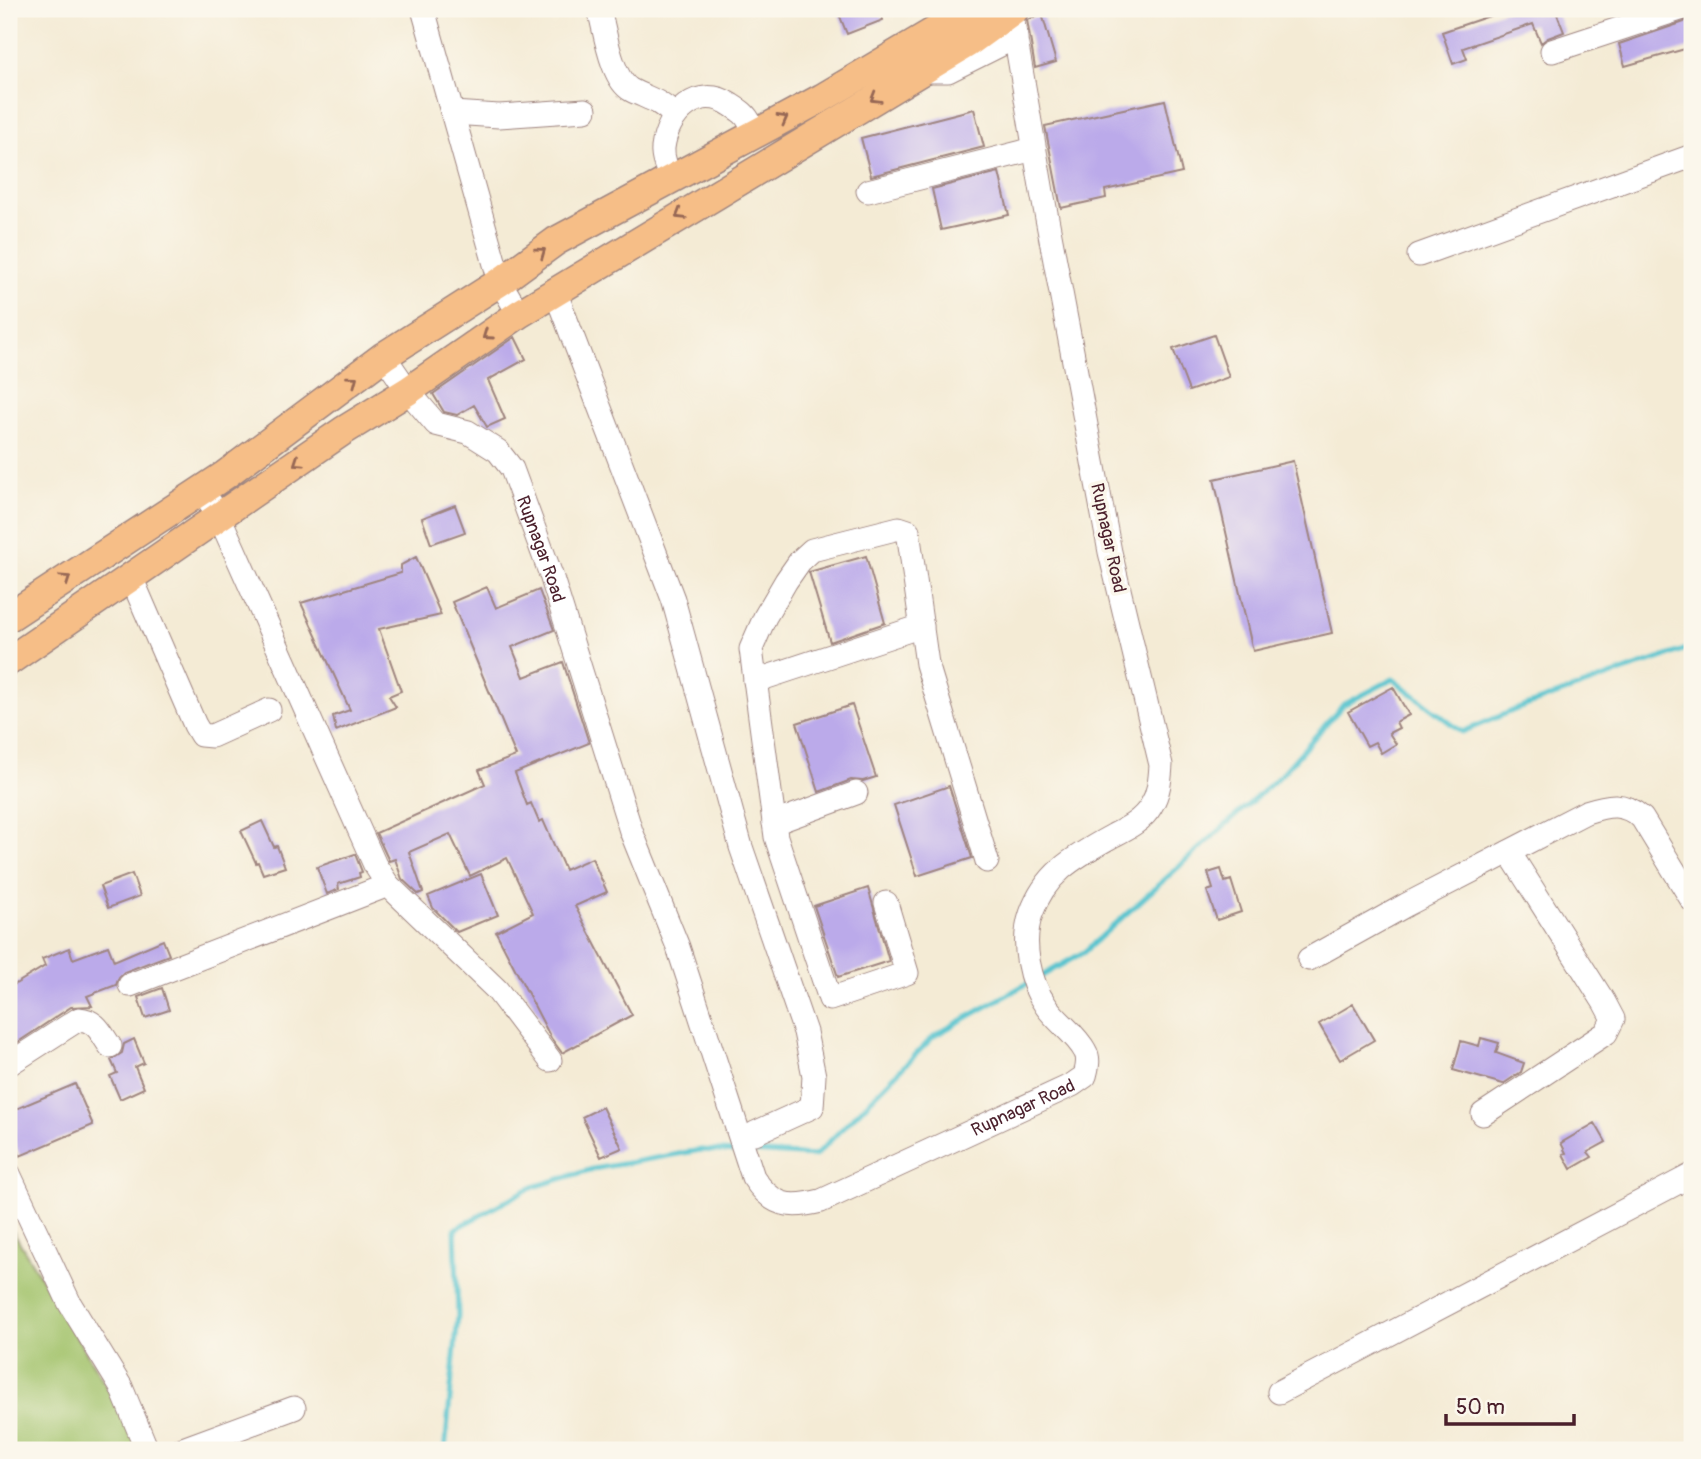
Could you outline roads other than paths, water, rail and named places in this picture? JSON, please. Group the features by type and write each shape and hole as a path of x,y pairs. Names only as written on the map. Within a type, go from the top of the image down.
{"main road":[{"path":"9,617 202,490 384,356 500,282 556,241 822,98 972,9"},
{"path":"9,661 343,431 555,291 920,71 1014,19"}],"street":[{"path":"423,9 500,282 519,314"},
{"path":"599,9 615,71 622,82 630,89 652,97 674,115"},
{"path":"1552,51 1680,9"},
{"name":"Rupnagar Road","path":"384,356 436,424 468,432 498,451 512,469 551,575 631,831 678,947 748,1137 749,1164 753,1177 764,1194 779,1203 799,1206 821,1201 1072,1085 1085,1076 1089,1064 1086,1051 1046,1006 1035,984 1028,946 1031,916 1048,881 1075,857 1135,824 1150,808 1159,788 1161,765 1110,552 1034,149 1014,19"},
{"path":"672,179 664,163 663,148 674,115 685,104 714,97 744,114 750,123"},
{"path":"452,113 499,116 585,110"},
{"path":"868,191 1034,149"},
{"path":"1419,256 1692,156"},
{"path":"555,291 673,599 741,847 805,1032 814,1076 812,1107 748,1137"},
{"path":"202,490 219,516 375,864 388,885 497,990 550,1060"},
{"path":"886,903 906,973 830,999 775,830 751,649 765,617 786,581 800,561 812,550 899,528 908,531 927,664 987,860"},
{"path":"131,577 201,735 212,736 269,710"},
{"path":"755,681 922,626"},
{"path":"741,847 856,793"},
{"path":"1309,959 1406,905 1604,806 1619,804 1633,810 1642,818 1692,900"},
{"path":"1483,1115 1606,1033 1613,1019 1509,852"},
{"path":"130,985 388,885"},
{"path":"9,1064 79,1019 96,1025 110,1046"},
{"path":"9,1174 70,1304 121,1387 147,1450"},
{"path":"1279,1392 1692,1175"},
{"path":"180,1450 294,1408"}],"waterway":[{"path":"1040,977 1084,952 1281,775 1343,705 1393,679 1462,732 1517,709 1692,647"},
{"path":"751,1152 815,1156 934,1036 1028,983"},
{"path":"445,1450 458,1316 455,1229 530,1188 593,1169 701,1150 738,1152"}]}
